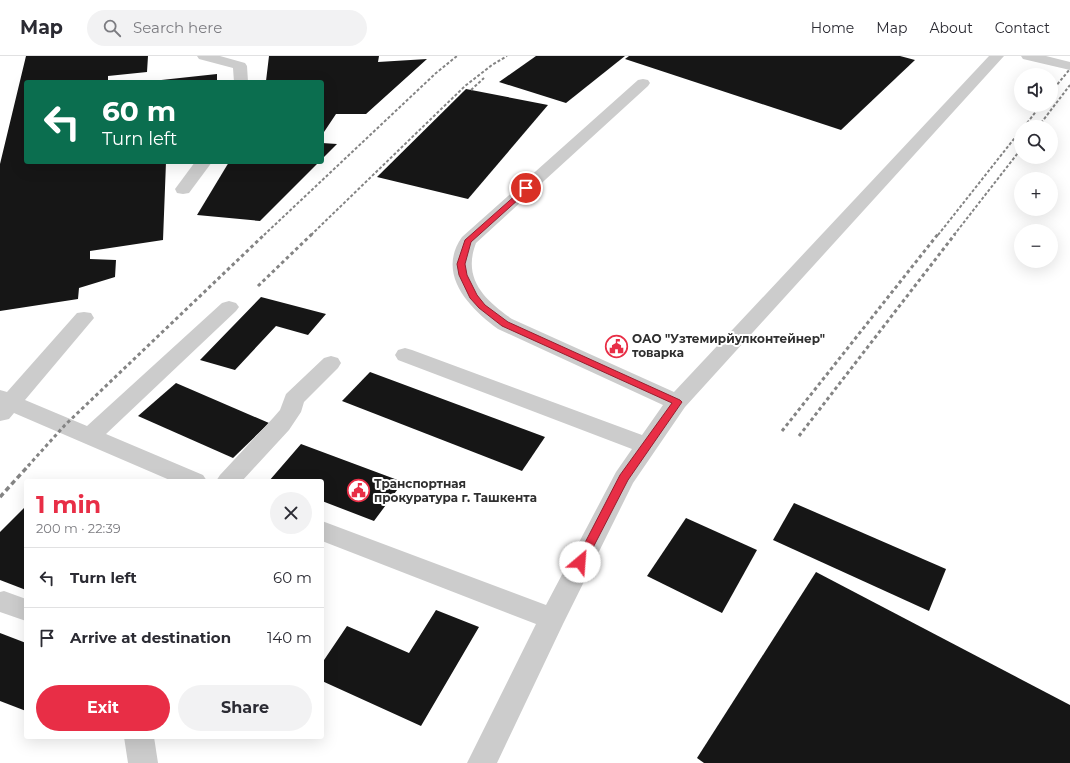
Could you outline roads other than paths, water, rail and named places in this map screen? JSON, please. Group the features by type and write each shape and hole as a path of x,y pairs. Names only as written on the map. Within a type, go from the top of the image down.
{"lane":[{"path":"204,56 240,66 241,80"},
{"path":"482,763 552,619 624,478 677,402 996,56"},
{"path":"1028,56 1070,66"},
{"path":"643,83 468,241 461,264 463,275 473,296 498,320 677,402"},
{"path":"183,189 202,164"},
{"path":"90,436 229,307"},
{"path":"84,318 3,405 90,436 190,479"},
{"path":"405,355 646,446"},
{"path":"230,479 281,424 290,412 294,399 332,363"},
{"path":"324,532 552,619"},
{"path":"139,739 143,763"}],"railway":[{"path":"264,235 436,73 457,56"},
{"path":"311,235 465,86 492,65 507,56"},
{"path":"1058,84 1070,69"},
{"path":"471,90 484,78"},
{"path":"1043,120 1070,85"},
{"path":"1029,120 1036,112"},
{"path":"938,235 1014,139"},
{"path":"954,235 1014,158"},
{"path":"28,466 65,425 265,234"},
{"path":"258,286 312,234"},
{"path":"782,431 938,234"},
{"path":"799,436 955,234"},
{"path":"0,497 29,465"}],"place":[{"name":"ОАО \"Узтемирйулконтейнер\" товарка","path":"617,346"},
{"name":"Транспортная прокуратура г. Ташкента","path":"359,491"}]}
